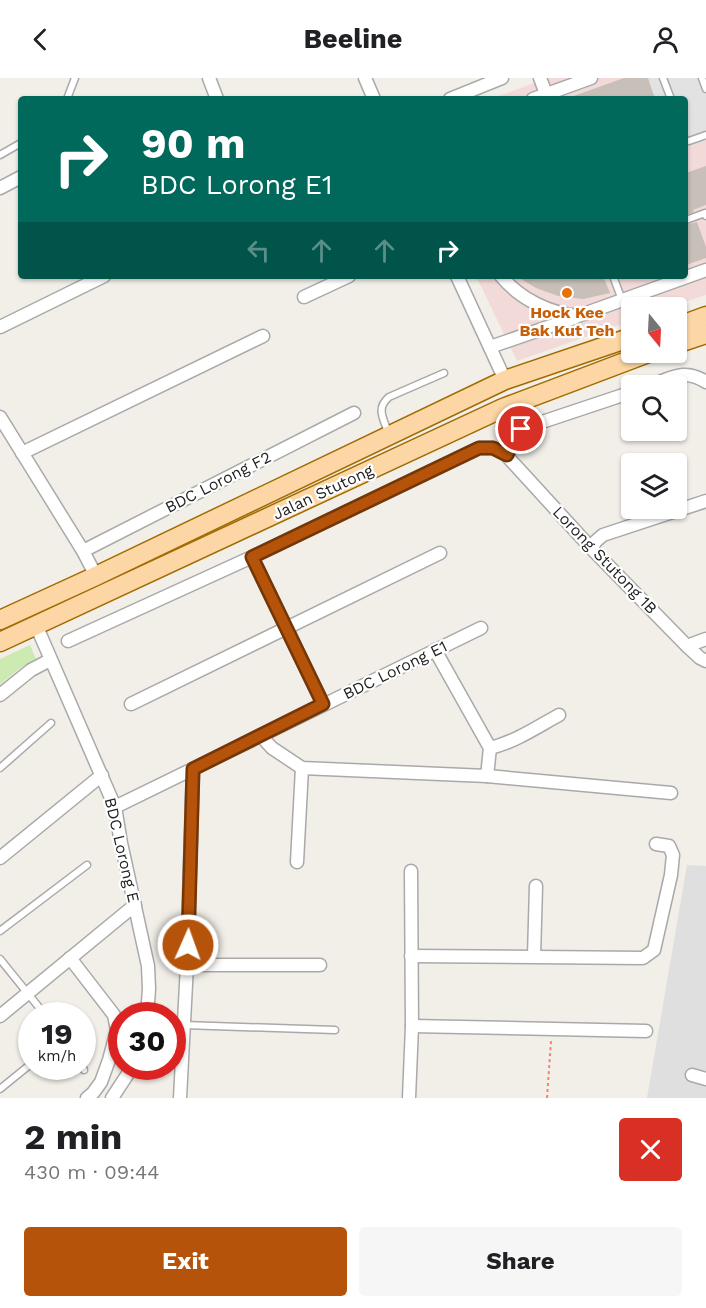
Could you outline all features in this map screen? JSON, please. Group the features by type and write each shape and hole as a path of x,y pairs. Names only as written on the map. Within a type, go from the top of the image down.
{"main road":[{"path":"687,318 706,313"},
{"path":"687,322 706,313"},
{"path":"687,340 706,334"},
{"name":"Jalan Stutong","path":"0,620 505,380 621,341"},
{"path":"591,351 621,346"},
{"path":"687,348 706,348"},
{"name":"Jalan Stutong","path":"0,642 503,408 624,363"}],"street":[{"path":"210,78 216,96"},
{"path":"364,78 373,96"},
{"path":"457,96 502,78"},
{"path":"540,78 547,96"},
{"path":"549,96 591,78"},
{"path":"0,188 18,179"},
{"path":"688,276 706,270"},
{"path":"0,327 98,279"},
{"path":"304,297 343,279"},
{"path":"458,279 505,380"},
{"path":"504,279 523,297 562,314 578,316"},
{"path":"630,297 681,279"},
{"path":"490,347 621,300"},
{"path":"22,453 263,336"},
{"path":"679,375 695,375 706,382"},
{"path":"68,641 252,557 479,448 493,448 507,455 516,434 521,429 621,396"},
{"name":"BDC Lorong F2","path":"83,551 354,413"},
{"path":"0,417 96,576"},
{"name":"Lorong Stutong 1B","path":"507,455 591,548 687,646 706,661"},
{"path":"591,548 603,535 706,501"},
{"path":"131,704 440,553"},
{"path":"252,557 323,704"},
{"name":"BDC Lorong E","path":"36,625 116,807 121,843 148,966 148,1002"},
{"name":"BDC Lorong E1","path":"116,807 481,628"},
{"path":"687,646 706,639"},
{"path":"435,650 490,748 487,776"},
{"path":"0,695 31,670 50,660"},
{"path":"490,748 518,737 559,715"},
{"path":"261,736 272,748 302,768 487,776 671,793"},
{"path":"297,862 302,768"},
{"path":"185,1002 193,769"},
{"path":"0,858 102,775"},
{"path":"411,956 643,958 654,950 669,886 673,855 669,846 656,844"},
{"path":"409,1098 412,1026 411,871"},
{"path":"534,956 536,886"},
{"path":"0,1016 135,905"},
{"path":"70,958 114,1015 117,1030 101,1082 87,1098"},
{"path":"187,965 320,965"},
{"path":"412,1026 646,1031"},
{"path":"693,1075 706,1079"},
{"path":"112,1098 124,1080"},
{"path":"180,1098 181,1080"}],"lane":[{"path":"68,96 75,78"},
{"path":"663,78 670,96"},
{"path":"702,78 706,89"},
{"path":"688,141 706,135"},
{"path":"0,155 18,145"},
{"path":"688,219 706,214"},
{"path":"615,279 621,297"},
{"path":"389,436 380,408 383,402 389,397 444,373"},
{"path":"0,768 51,723"},
{"path":"0,931 87,865"},
{"path":"0,959 35,1002"},
{"path":"186,1025 335,1030"},
{"path":"0,1089 18,1074"}],"path":[{"path":"547,1098 552,1029"}],"shaded area":[{"path":"549,78 706,78 706,295 687,301 687,297 621,297 621,325 517,361 477,279 688,279 688,96 498,96"},
{"path":"648,78 706,78 706,140 688,147 688,96 654,96"},
{"path":"687,865 706,866 706,1098 647,1098"}],"green space":[{"path":"30,645 36,659 0,684 0,659"}],"building":[{"path":"624,78 648,78 654,96 574,96"},
{"path":"706,166 706,205 688,214 688,172"},
{"path":"697,222 706,247 706,258 688,264 688,224"},
{"path":"521,279 604,279 610,293 583,299 558,296 536,288"}],"place":[{"name":"Hock Kee Bak Kut Teh","path":"567,293"}],"route":[{"path":"188,945 193,769 323,704 252,557 479,448 493,448 507,455 516,434 521,429"}]}
